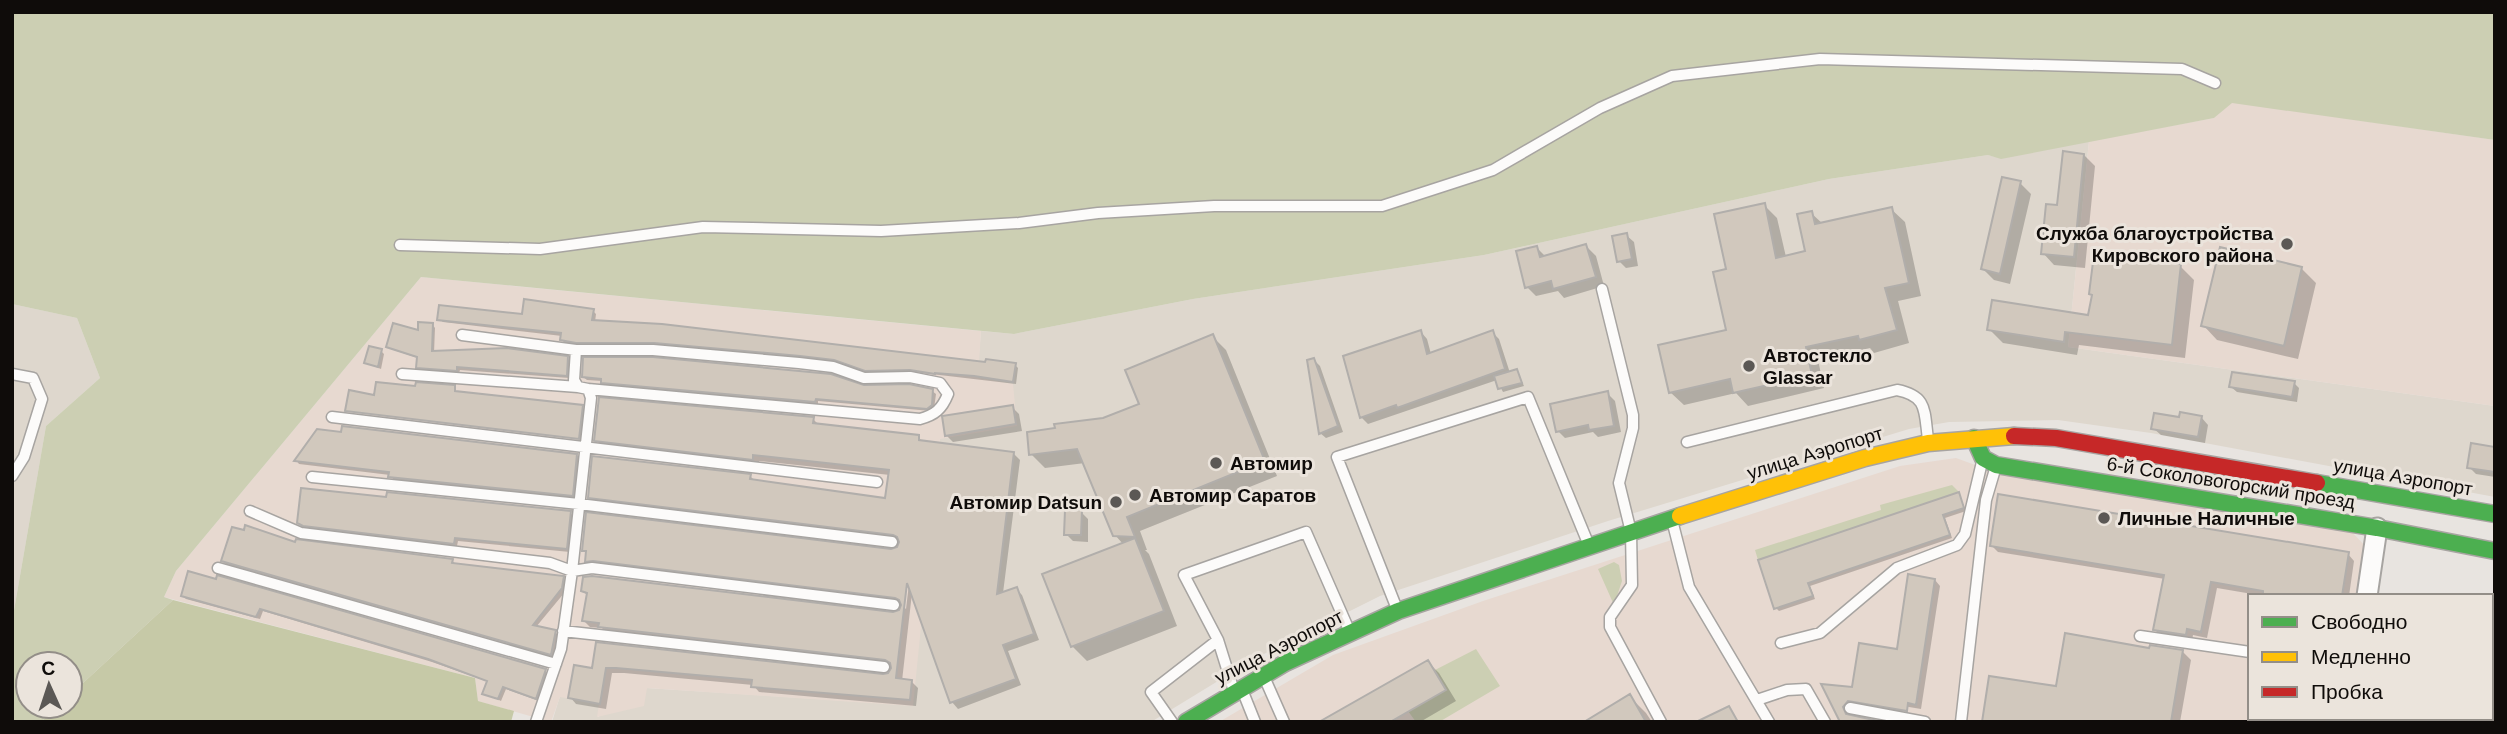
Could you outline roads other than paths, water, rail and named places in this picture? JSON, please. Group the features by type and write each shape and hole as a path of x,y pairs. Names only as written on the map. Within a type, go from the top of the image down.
{"main road":[{"name":"улица Аэропорт","path":"1186,722 1263,676 1398,611 1865,458 1928,443 2012,436 2056,438 2495,514"},
{"path":"1974,438 1990,461"},
{"name":"6-й Соколовогорский проезд","path":"1990,461 2495,551"}],"street":[{"path":"2367,594 2377,528"}],"lane":[{"path":"400,245 540,249 703,228 881,231 1019,223 1098,213 1214,206 1382,206 1493,170 1600,108 1672,76 1820,59 2182,69 2215,83"},
{"path":"1602,289 1633,415 1633,428 1619,483 1631,533 1632,585 1610,617 1610,627 1661,722"},
{"path":"402,374 920,419 934,415 943,406 948,394 940,383 910,377 864,378 833,367 653,350 576,350 462,335"},
{"path":"536,722 564,631 586,448 591,398 574,380 576,350"},
{"path":"12,374 33,378 42,399 24,457 12,475"},
{"path":"1687,442 1897,390 1914,393 1924,404 1928,443"},
{"path":"1398,611 1337,457 1528,397 1590,547"},
{"path":"332,417 877,482"},
{"path":"1781,643 1820,633 1897,568 1956,545 1965,534 1990,461"},
{"path":"1961,722 1990,461"},
{"path":"312,477 579,504 892,542"},
{"path":"250,511 301,533 550,563 572,571 592,568 894,605"},
{"path":"1672,520 1689,587 1769,722"},
{"path":"1255,722 1237,690 1218,640 1184,575 1306,532 1350,633"},
{"path":"218,568 556,664"},
{"path":"564,631 884,667"},
{"path":"2140,636 2248,652"},
{"path":"1172,722 1151,692 1218,640"},
{"path":"1263,676 1284,722"},
{"path":"1757,700 1787,690 1806,689 1825,722"},
{"path":"1850,708 1925,722"}],"place":[{"name":"Служба благоустройства Кировского района","path":"2287,244"},
{"name":"Автостекло Glassar","path":"1749,366"},
{"name":"Автомир","path":"1216,463"},
{"name":"Автомир Саратов","path":"1135,495"},
{"name":"Автомир Datsun","path":"1116,502"},
{"name":"Личные Наличные","path":"2104,518"}]}
